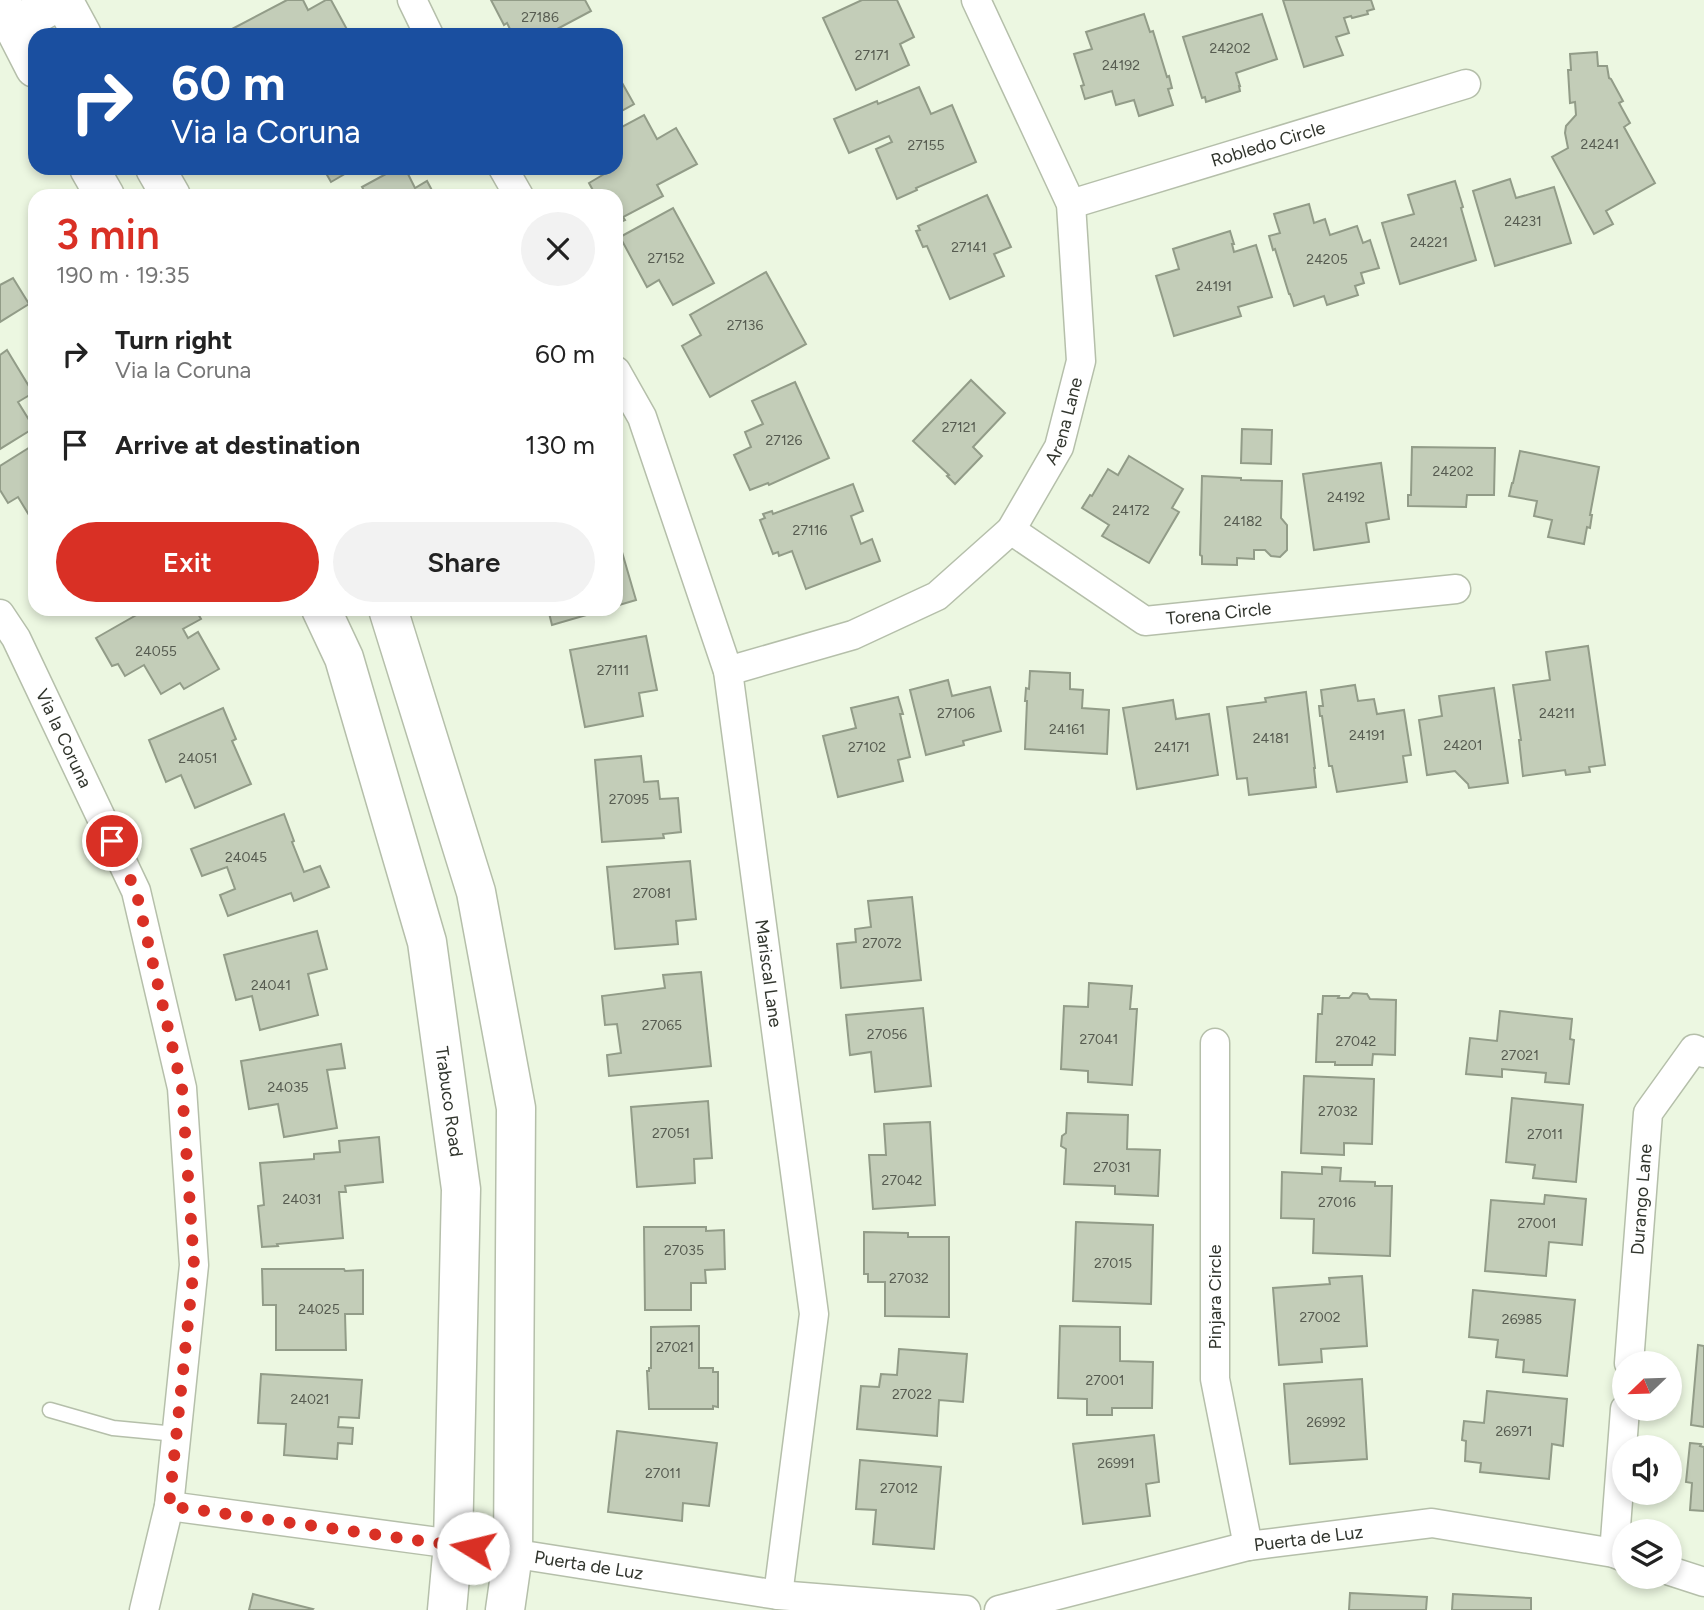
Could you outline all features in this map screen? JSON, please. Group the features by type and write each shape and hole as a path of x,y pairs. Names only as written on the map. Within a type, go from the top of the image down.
{"main road":[{"path":"28,57 4,21 62,0 78,28"},
{"name":"Trabuco Road","path":"324,616 344,658 427,942 461,1189 453,1544 447,1610"},
{"path":"390,616 476,892 516,1108 513,1554 505,1610"}],"street":[{"path":"412,0 426,28"},
{"name":"Arena Lane","path":"728,671 853,635 937,596 1011,530 1059,447 1081,360 1071,204 976,0"},
{"name":"Robledo Circle","path":"1071,204 1466,84"},
{"name":"Mariscal Lane","path":"623,383 642,417 728,671 814,1314 778,1595"},
{"name":"Torena Circle","path":"1011,530 1144,621 1456,589"},
{"name":"Via la Coruna","path":"0,614 16,638 136,891 182,1088 194,1265 169,1506 144,1610"},
{"name":"Pinjara Circle","path":"1215,1043 1215,1379 1248,1546"},
{"name":"Durango Lane","path":"1630,1351 1648,1113 1699,1051"},
{"path":"1620,1519 1625,1421"},
{"name":"Puerta de Luz","path":"169,1506 453,1544 778,1595 966,1610"},
{"name":"Puerta de Luz","path":"999,1610 1248,1546 1432,1523 1612,1554"},
{"path":"1682,1575 1704,1582"}],"lane":[{"path":"50,1410 113,1428 176,1434"}],"building":[{"path":"287,0 303,0 308,10 331,0 346,28 234,28"},
{"path":"491,0 585,0 591,11 559,28 510,28 507,23 504,25"},
{"path":"862,0 897,0 914,37 900,44 909,65 856,90 823,18"},
{"path":"1283,0 1371,0 1374,9 1367,11 1368,14 1344,18 1349,33 1336,37 1343,55 1304,67"},
{"path":"1144,14 1150,32 1153,31 1167,77 1169,76 1172,88 1168,89 1173,105 1139,116 1134,100 1116,105 1112,91 1085,99 1081,86 1084,85 1074,54 1092,49 1086,32"},
{"path":"1262,14 1277,59 1236,73 1240,91 1206,102 1205,97 1202,98 1183,37"},
{"path":"1597,52 1598,66 1607,66 1609,78 1623,101 1619,103 1630,123 1624,127 1655,183 1606,211 1613,224 1594,234 1552,157 1568,148 1566,126 1576,115 1575,102 1570,103 1570,54"},
{"path":"623,84 634,104 623,110"},
{"path":"919,87 931,114 952,105 976,162 897,199 876,149 892,142 889,136 849,153 834,119"},
{"path":"644,115 657,139 676,128 697,164 657,185 663,196 623,217 623,189 592,189 589,183 603,175 623,175 623,126"},
{"path":"327,175 343,175 331,182"},
{"path":"384,175 408,175 415,188 427,181 431,189 363,189 362,187"},
{"path":"1510,179 1516,198 1554,187 1571,243 1495,266 1473,191"},
{"path":"1455,181 1476,260 1400,284 1382,223 1414,214 1408,195"},
{"path":"987,195 1011,247 994,254 1004,276 950,299 927,246 923,247 916,231 920,230 918,226"},
{"path":"1309,204 1314,223 1325,219 1330,235 1357,226 1363,243 1370,240 1379,268 1361,273 1364,283 1355,286 1358,295 1327,305 1324,296 1294,306 1269,236 1280,233 1274,214"},
{"path":"673,208 714,283 673,305 659,280 647,287 623,243 623,235"},
{"path":"1230,231 1234,252 1256,245 1272,297 1238,307 1241,316 1174,336 1156,276 1179,269 1173,249"},
{"path":"766,272 806,344 710,397 682,346 701,335 690,315"},
{"path":"13,278 28,305 0,322 0,285"},
{"path":"7,350 28,385 28,396 18,402 28,418 28,432 0,449 0,355"},
{"path":"971,380 1005,413 973,447 982,456 955,484 913,441"},
{"path":"795,382 829,458 769,485 768,483 750,490 734,455 751,447 745,432 763,424 752,401"},
{"path":"1242,429 1272,430 1271,464 1241,463"},
{"path":"1412,447 1495,448 1494,495 1467,495 1466,507 1408,506 1408,495 1411,495"},
{"path":"28,448 28,513 18,497 8,503 0,490 0,466"},
{"path":"1520,451 1599,467 1590,528 1587,527 1584,544 1548,537 1552,520 1534,516 1537,501 1509,496"},
{"path":"1129,456 1183,489 1172,508 1179,512 1149,563 1102,536 1109,525 1082,508 1108,469 1118,475"},
{"path":"1381,463 1389,519 1366,523 1369,542 1314,550 1303,474"},
{"path":"1202,476 1282,481 1281,518 1287,525 1287,550 1280,557 1271,556 1265,550 1254,550 1254,559 1237,558 1237,565 1202,564"},
{"path":"853,484 863,511 851,516 861,544 872,539 880,561 806,589 792,551 779,556 778,552 773,554 760,520 765,518 763,514 772,511 773,514"},
{"path":"623,555 636,600 623,604"},
{"path":"135,616 199,616 201,619 183,629 188,638 198,632 219,669 184,689 180,683 161,694 144,665 125,676 118,664 112,666 96,638"},
{"path":"550,616 583,616 552,625"},
{"path":"646,636 657,690 639,693 643,716 585,727 570,650"},
{"path":"1588,646 1605,765 1589,767 1590,772 1566,775 1565,770 1523,776 1513,685 1550,680 1546,652"},
{"path":"1030,671 1070,673 1070,689 1083,690 1082,708 1109,710 1107,754 1025,749 1025,701"},
{"path":"948,680 952,696 990,687 1001,731 926,755 910,690"},
{"path":"1355,685 1358,701 1374,699 1377,714 1404,710 1411,755 1403,756 1407,782 1337,792 1332,766 1329,766 1320,716 1319,706 1323,706 1321,690"},
{"path":"1494,688 1508,783 1469,788 1455,771 1427,775 1419,720 1442,716 1439,696"},
{"path":"1306,692 1316,787 1249,795 1247,778 1237,779 1227,707 1266,702 1265,698"},
{"path":"898,697 910,757 898,760 903,781 838,797 823,736 856,728 851,708"},
{"path":"1173,700 1176,719 1209,714 1218,775 1137,789 1123,708"},
{"path":"223,708 236,739 232,741 251,784 195,808 181,775 166,782 149,740"},
{"path":"641,756 644,782 658,781 660,799 678,798 681,832 663,834 664,838 602,842 595,760"},
{"path":"284,814 304,872 320,866 329,887 294,901 291,893 228,916 220,895 235,889 227,867 202,876 191,849"},
{"path":"690,861 696,919 676,921 678,944 615,949 607,867"},
{"path":"912,897 921,980 841,988 837,944 856,942 855,929 871,927 868,901"},
{"path":"317,931 327,969 308,974 318,1015 260,1030 252,996 236,1000 224,955"},
{"path":"701,972 711,1066 609,1076 607,1055 621,1053 617,1024 605,1025 602,996 665,988 663,975"},
{"path":"1089,983 1132,986 1130,1009 1137,1009 1132,1085 1088,1082 1088,1071 1061,1069 1064,1006 1088,1007"},
{"path":"1353,993 1367,994 1370,999 1396,1000 1395,1055 1373,1054 1372,1065 1316,1062 1318,1014 1322,1014 1323,996 1349,998"},
{"path":"923,1008 931,1086 875,1092 871,1052 850,1055 846,1015"},
{"path":"1500,1011 1572,1019 1570,1039 1574,1040 1569,1084 1545,1082 1546,1073 1502,1069 1502,1077 1466,1074 1470,1038 1497,1041"},
{"path":"341,1044 345,1068 327,1070 337,1128 284,1137 278,1104 249,1109 241,1061"},
{"path":"1304,1076 1374,1079 1372,1144 1344,1143 1344,1155 1301,1153"},
{"path":"1512,1098 1583,1105 1576,1182 1533,1178 1535,1165 1506,1162"},
{"path":"708,1101 712,1158 694,1159 695,1183 637,1187 631,1107"},
{"path":"1067,1113 1128,1115 1127,1149 1160,1150 1158,1196 1115,1194 1115,1186 1064,1184 1066,1149 1061,1146 1062,1136 1066,1133"},
{"path":"930,1122 935,1205 873,1209 869,1155 886,1155 884,1124"},
{"path":"379,1137 383,1182 345,1186 346,1192 339,1192 343,1238 262,1247 258,1206 264,1205 260,1163 314,1159 314,1154 340,1152 339,1141"},
{"path":"1322,1167 1341,1168 1340,1181 1375,1182 1375,1186 1392,1186 1390,1256 1313,1253 1314,1219 1281,1218 1282,1172 1322,1174"},
{"path":"1545,1195 1586,1199 1582,1245 1549,1242 1546,1276 1485,1271 1491,1200 1544,1204"},
{"path":"1076,1222 1153,1225 1151,1304 1073,1301"},
{"path":"644,1227 706,1227 706,1231 724,1230 725,1269 705,1270 706,1283 691,1283 691,1310 645,1310"},
{"path":"864,1232 908,1233 908,1237 949,1237 949,1317 885,1316 885,1282 868,1282 868,1274 864,1274"},
{"path":"262,1269 363,1270 363,1314 345,1314 346,1350 276,1350 276,1305 263,1305"},
{"path":"1362,1276 1367,1346 1321,1349 1322,1362 1279,1365 1273,1288 1330,1284 1329,1278"},
{"path":"1473,1290 1575,1300 1567,1376 1523,1372 1524,1360 1496,1357 1498,1340 1469,1337"},
{"path":"699,1326 699,1368 713,1368 713,1372 718,1372 718,1407 649,1409 647,1371 651,1368 651,1327"},
{"path":"1060,1326 1120,1327 1120,1361 1153,1362 1152,1408 1112,1408 1112,1415 1087,1415 1087,1399 1058,1398"},
{"path":"1698,1345 1704,1346 1704,1427 1691,1425"},
{"path":"899,1349 967,1354 963,1402 939,1400 937,1436 857,1429 861,1386 879,1387 881,1374 897,1375"},
{"path":"261,1374 362,1380 359,1418 339,1417 338,1427 353,1428 352,1444 338,1443 337,1459 284,1455 286,1424 258,1423"},
{"path":"1362,1379 1367,1459 1290,1464 1284,1384"},
{"path":"1487,1391 1567,1399 1563,1446 1552,1444 1549,1479 1480,1472 1481,1463 1465,1461 1466,1441 1462,1440 1464,1421 1484,1423"},
{"path":"617,1431 717,1443 709,1506 683,1503 682,1521 608,1512"},
{"path":"1154,1435 1159,1482 1146,1484 1150,1516 1083,1524 1073,1444"},
{"path":"1690,1443 1704,1447 1704,1511 1690,1510 1692,1483 1686,1482"},
{"path":"860,1460 941,1467 934,1549 873,1544 876,1510 856,1509"},
{"path":"1350,1593 1427,1597 1426,1610 1349,1610"},
{"path":"253,1594 313,1609 249,1610"},
{"path":"1453,1594 1531,1598 1531,1610 1452,1610"}],"route":[{"path":"112,841 136,891 182,1088 194,1265 169,1506 473,1548"}]}
